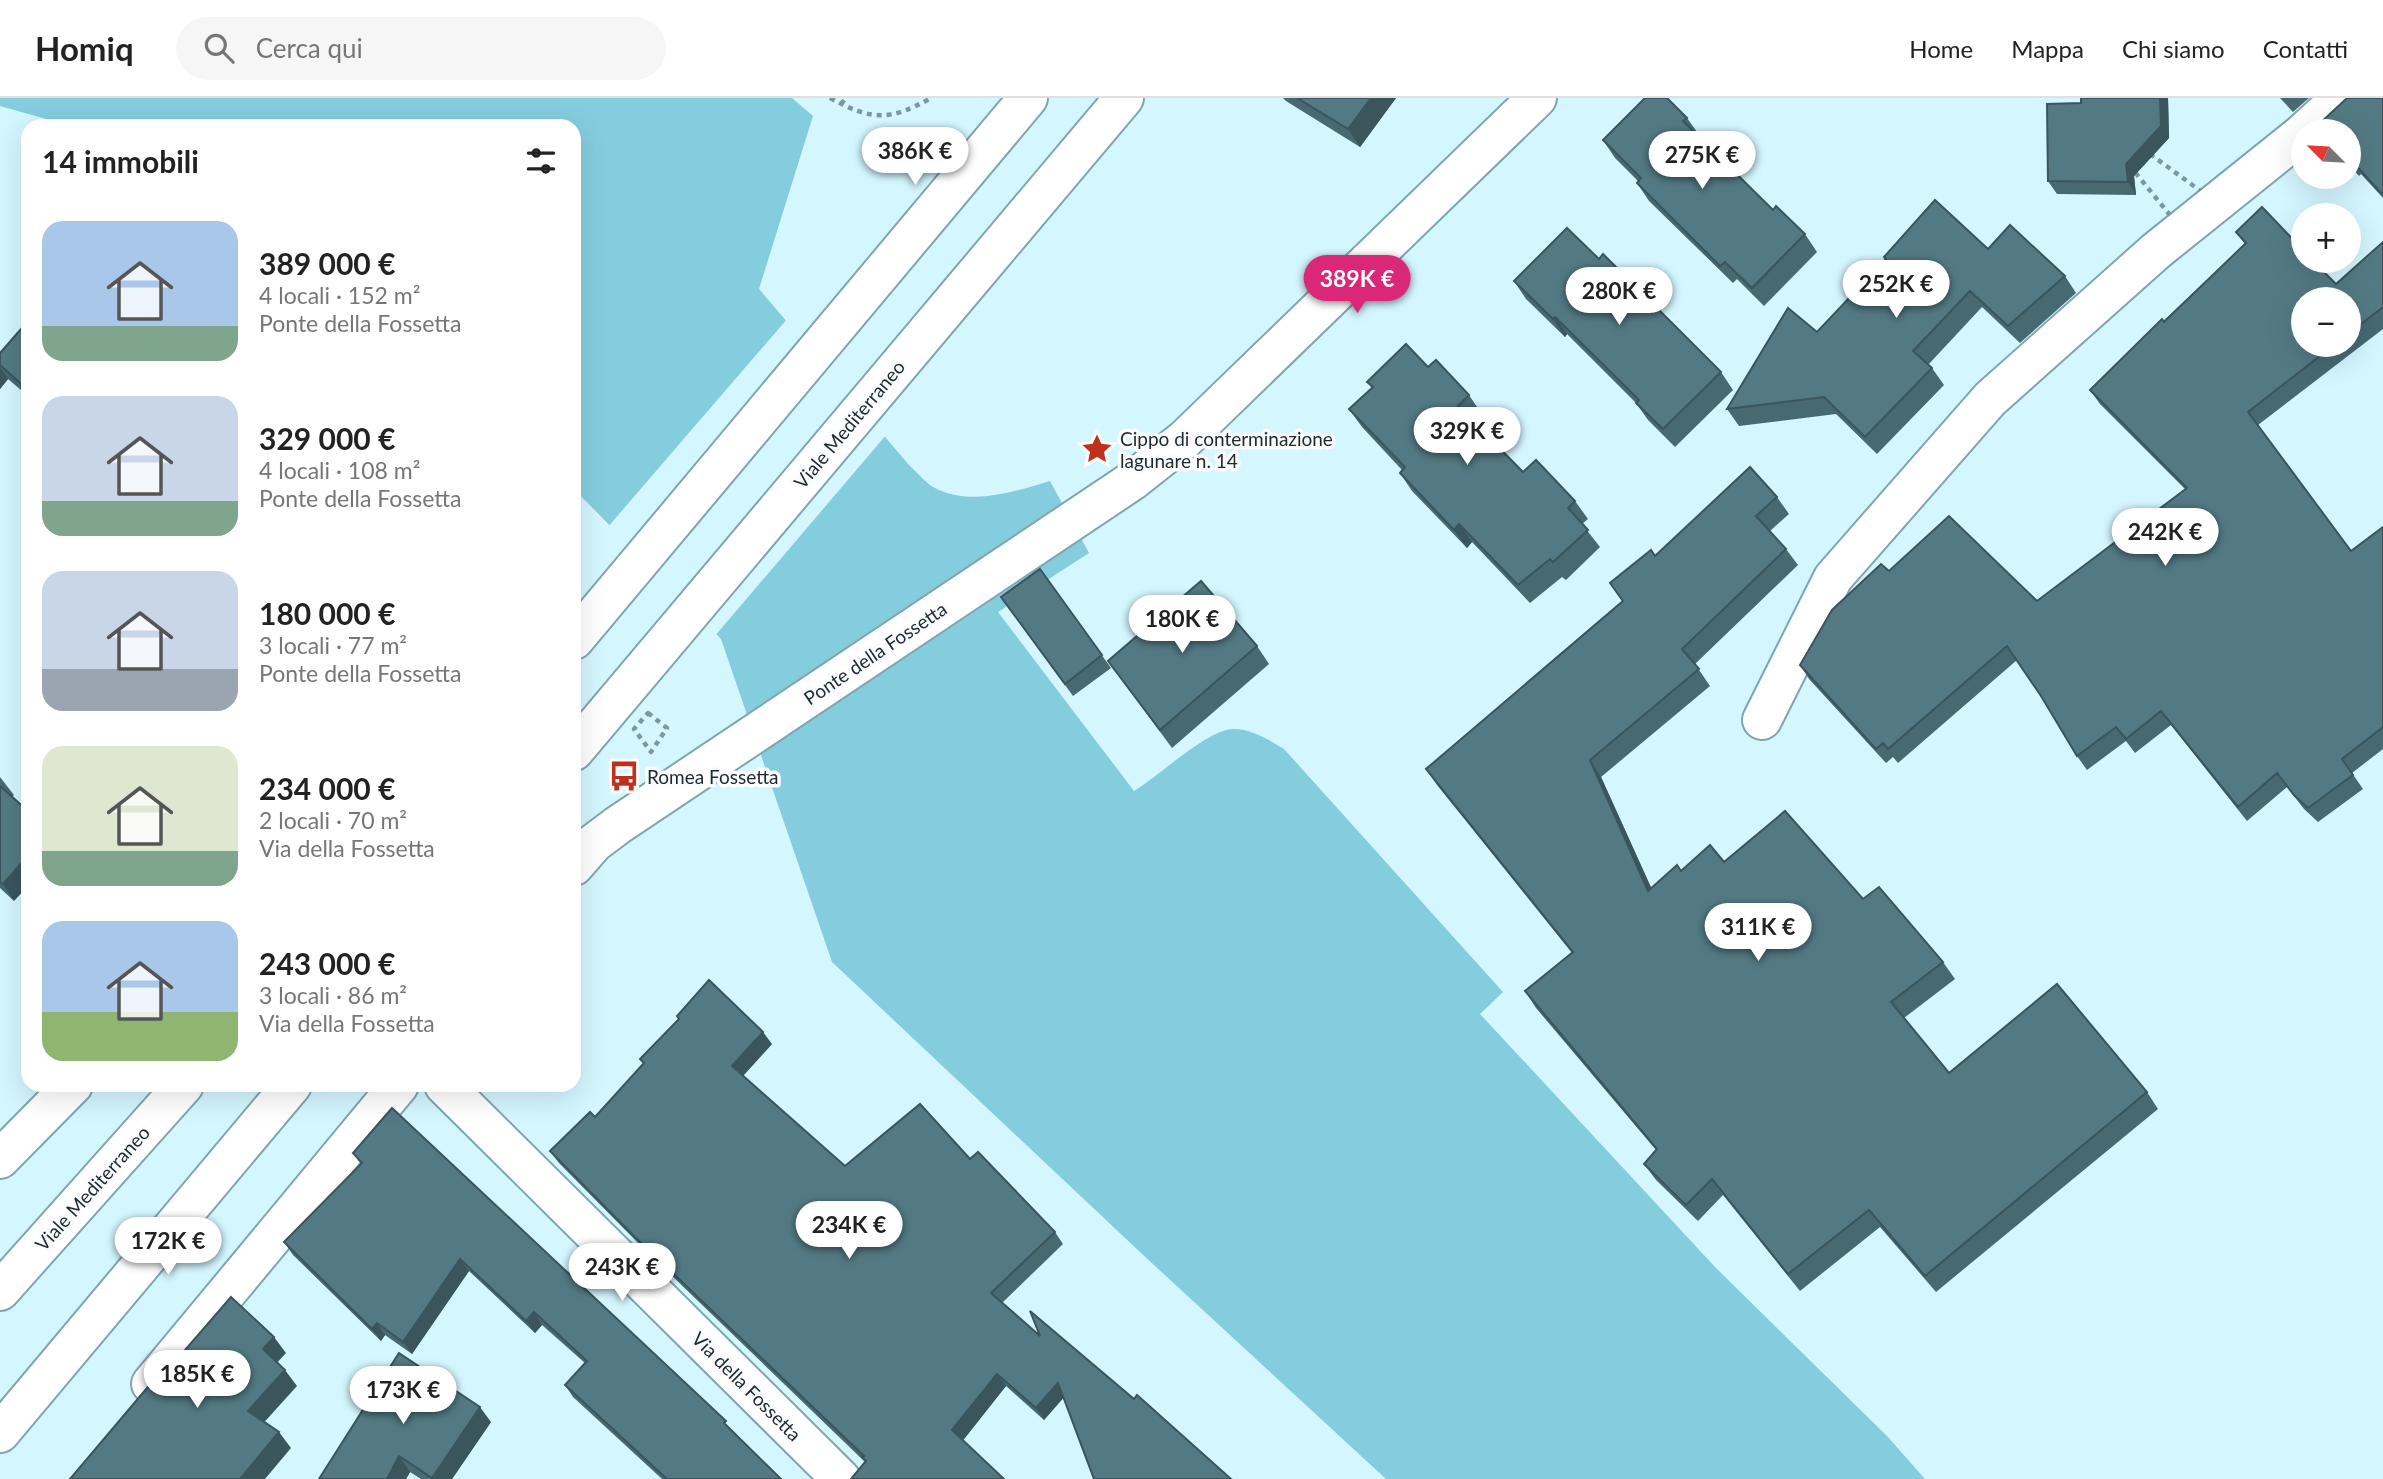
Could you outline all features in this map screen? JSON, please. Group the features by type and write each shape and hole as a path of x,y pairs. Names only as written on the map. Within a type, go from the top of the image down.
{"street":[{"path":"586,626 1028,98"},
{"name":"Viale Mediterraneo","path":"581,743 1124,98"},
{"name":"Ponte della Fossetta","path":"581,858 594,843 618,825 1132,481 1185,439 1537,98"},
{"path":"2319,119 2342,98"},
{"path":"1762,720 1833,578 1990,400 2156,251 2291,142"},
{"path":"0,1159 66,1092"},
{"name":"Viale Mediterraneo","path":"0,1291 178,1092"},
{"path":"0,1433 286,1092"},
{"path":"151,1384 393,1092"},
{"name":"Via della Fossetta","path":"451,1092 841,1479"}],"path":[{"path":"830,98 874,117 908,111 932,98"},
{"path":"841,104 845,98"}],"water":[{"path":"0,98 792,98 813,116 759,289 909,465 933,487 947,493 976,497 1007,493 1050,481 1089,553 998,612 1134,791 1198,744 1224,731 1247,731 1284,749 1503,992 1480,1014 1716,1268 1888,1437 1925,1479 1386,1479 832,962 721,639 581,496 581,119 46,119 0,106"}],"pier":[{"path":"788,318 887,434 714,637 607,528"}],"building":[{"path":"1297,98 1371,98 1348,129"},
{"path":"1645,98 1667,98 1687,118 1683,121 1773,210 1776,206 1805,234 1752,288 1725,262 1720,266 1637,183 1641,178 1603,140"},
{"path":"2081,98 2160,98 2161,126 2126,164 2128,182 2048,181 2047,104 2081,103"},
{"path":"2347,98 2383,98 2383,195 2361,171 2361,119 2324,119"},
{"path":"1935,200 1988,249 2010,225 2065,276 2008,326 1970,291 1913,351 1932,368 1865,437 1824,397 1727,409 1788,308 1817,332 1886,259 1884,257"},
{"path":"2262,207 2291,237 2291,273 2325,273 2336,284 2348,273 2361,273 2361,262 2383,242 2383,307 2361,324 2361,287 2291,287 2291,357 2319,357 2248,412 2351,551 2383,527 2383,727 2342,759 2353,775 2308,808 2277,773 2238,807 2161,711 2126,739 2116,727 2077,756 2007,646 1888,749 1883,743 1876,749 1800,665 1832,610 1881,564 1889,571 1949,516 2037,601 2187,488 2090,390 2162,319 2164,322 2246,243 2236,232"},
{"path":"1567,228 1599,259 1603,254 1721,372 1663,429 1636,403 1639,400 1555,317 1553,319 1514,281"},
{"path":"21,329 21,384 0,365 0,353"},
{"path":"1406,344 1428,367 1436,360 1469,395 1458,406 1523,472 1536,460 1575,501 1568,508 1588,530 1553,562 1550,559 1518,585 1459,524 1454,530 1400,473 1405,467 1349,409 1373,387 1367,382"},
{"path":"1750,467 1777,497 1756,516 1786,549 1682,649 1699,669 1590,760 1648,891 1677,865 1681,871 1710,845 1724,862 1785,811 1863,899 1879,887 1943,962 1891,1002 1949,1073 2057,984 2147,1092 1925,1276 1869,1210 1788,1274 1712,1179 1686,1205 1644,1164 1657,1149 1525,991 1573,952 1426,769 1623,601 1610,583 1651,550 1655,556"},
{"path":"1040,569 1102,655 1065,684 1001,597"},
{"path":"1201,581 1257,646 1160,730 1108,661"},
{"path":"0,786 21,805 21,864 3,884 0,882"},
{"path":"709,980 763,1032 732,1066 845,1166 920,1104 970,1159 978,1152 1055,1232 991,1293 1040,1336 1030,1311 1134,1399 1137,1395 1231,1479 1094,1479 1058,1383 1036,1408 997,1374 952,1430 1004,1479 851,1479 866,1461 862,1457 864,1456 633,1235 550,1151 590,1112 595,1117 644,1063 640,1059 679,1019 677,1016"},
{"path":"392,1108 726,1421 724,1423 781,1479 667,1479 565,1385 587,1361 534,1312 526,1321 460,1259 403,1342 377,1323 372,1329 284,1242 362,1163 353,1153"},
{"path":"231,1297 274,1337 263,1349 285,1370 248,1411 279,1432 240,1479 70,1479 147,1388 173,1364"},
{"path":"399,1353 480,1407 432,1478 399,1456 387,1479 319,1479"}],"place":[{"name":"Cippo di conterminazione lagunare n. 14","path":"1097,449"},
{"name":"Romea Fossetta","path":"624,776"}]}
